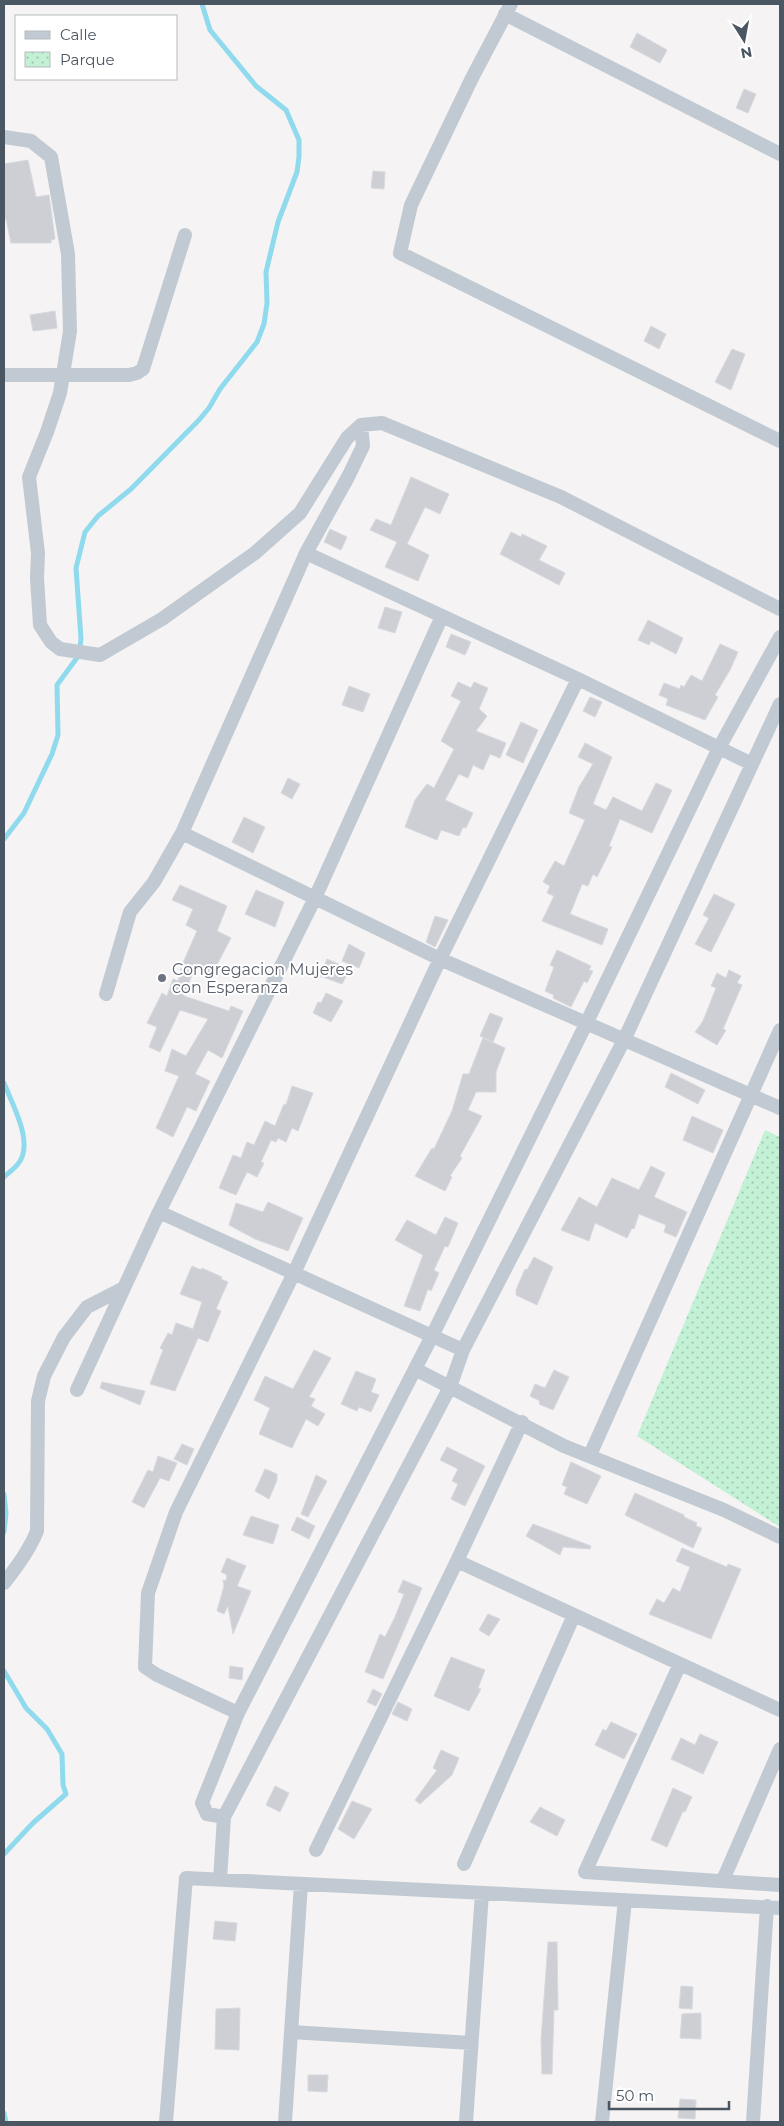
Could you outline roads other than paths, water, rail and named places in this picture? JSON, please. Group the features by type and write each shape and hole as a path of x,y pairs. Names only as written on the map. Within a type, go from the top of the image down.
{"street":[{"path":"780,154 508,9 472,78 411,205 400,254 780,441"},
{"path":"4,137 31,142 51,156 68,254 70,331 60,393 30,477 38,554 37,578 40,625 51,642 60,649 100,655 162,619 255,553 300,513 348,438 361,425 382,423 561,497 780,609"},
{"path":"4,374 129,375 138,373 143,368 185,235"},
{"path":"106,994 130,912 154,882 182,833 306,553 363,446 361,425"},
{"path":"306,553 578,680 752,764"},
{"path":"77,1390 159,1212 315,898 442,616"},
{"path":"224,1817 207,1814 202,1804 238,1713 432,1336 586,1024 719,748 780,637"},
{"path":"238,1713 157,1675 145,1667 148,1593 176,1512 294,1273 440,959 578,680"},
{"path":"220,1880 224,1817 450,1387 463,1350 624,1040 780,704"},
{"path":"182,833 440,959 780,1108"},
{"path":"590,1455 780,1030"},
{"path":"159,1212 463,1350"},
{"path":"4,1583 26,1553 37,1531 38,1400 44,1376 64,1337 87,1308 124,1288"},
{"path":"415,1369 522,1422 564,1446 724,1510 780,1537"},
{"path":"316,1850 457,1561 522,1422"},
{"path":"457,1561 780,1710"},
{"path":"464,1864 574,1615"},
{"path":"680,1664 585,1872 780,1885"},
{"path":"723,1880 780,1749"},
{"path":"166,2122 186,1878 774,1907 754,2122"},
{"path":"285,2122 300,1884"},
{"path":"466,2122 482,1892"},
{"path":"602,2122 625,1900"},
{"path":"290,2032 472,2043"}],"waterway":[{"path":"4,839 24,813 52,754 58,735 57,685 79,655 81,639 76,568 85,532 98,516 131,489 199,420 209,408 220,389 257,342 264,324 267,303 266,272 278,222 297,172 299,140 286,110 256,86 210,30 202,4"},
{"path":"4,1083 20,1124 24,1145 23,1155 18,1164 4,1177"},
{"path":"4,1494 6,1513 4,1532"},
{"path":"4,1671 26,1708 47,1729 62,1754 63,1785 66,1794 33,1823 4,1854"},
{"path":"4,2113 6,2122"}],"place":[{"name":"Congregacion Mujeres con Esperanza","path":"162,978"}]}
